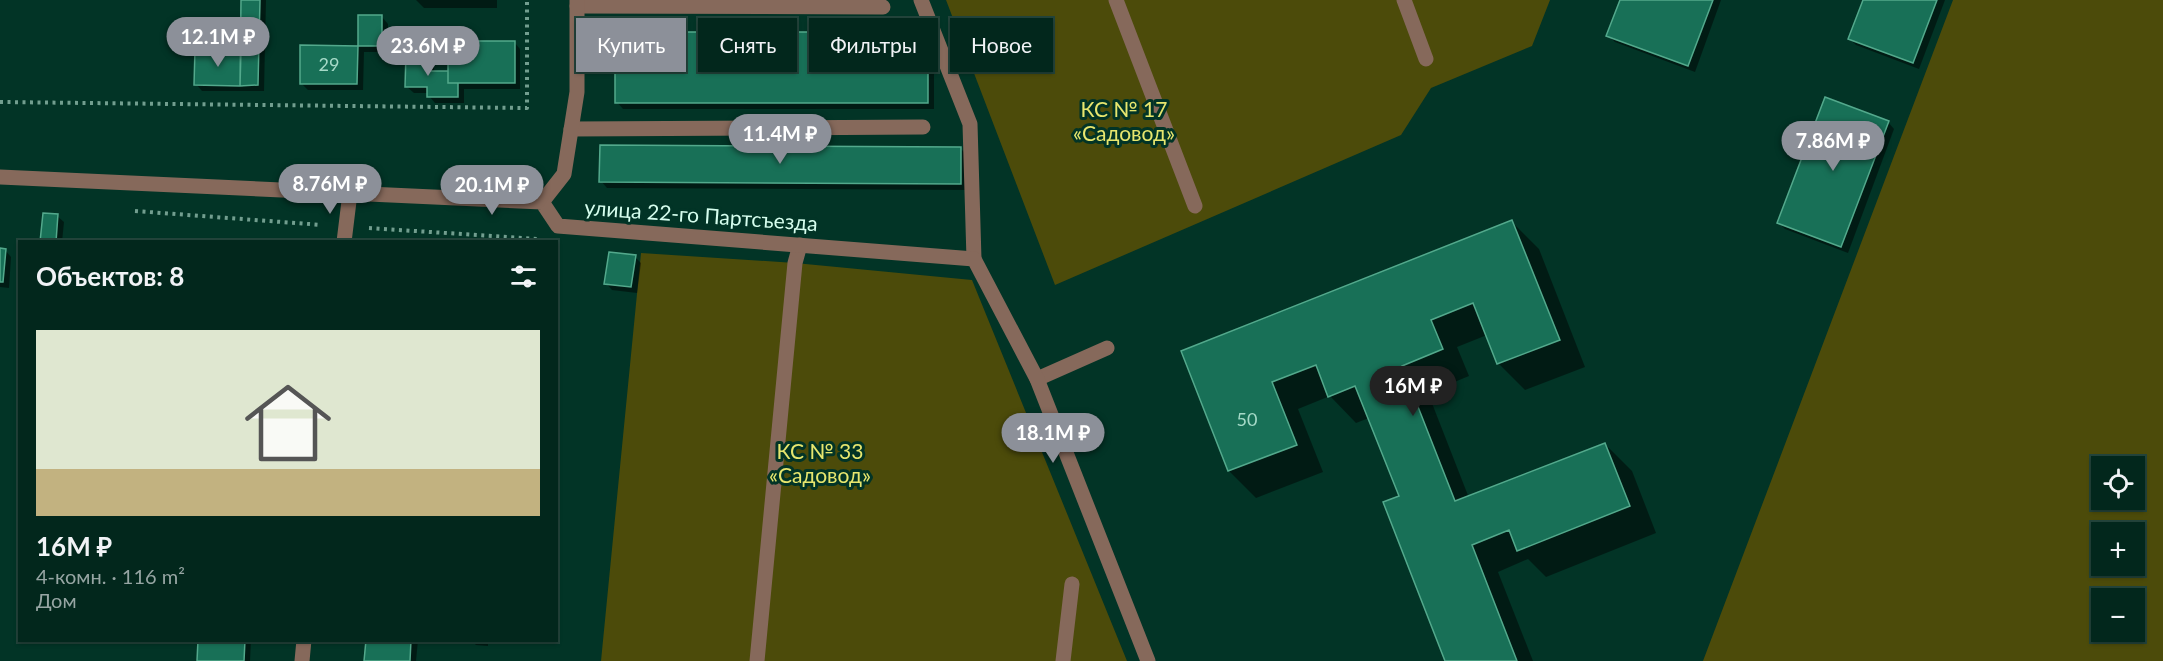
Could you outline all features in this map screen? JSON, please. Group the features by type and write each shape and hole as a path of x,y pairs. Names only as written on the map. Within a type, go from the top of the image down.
{"street":[{"path":"921,0 970,124 974,259 1037,379 1148,661"},
{"path":"1116,0 1196,206"},
{"path":"1404,0 1426,60"},
{"path":"0,177 542,202 564,174 578,92 577,3 883,7"},
{"path":"571,129 923,127"},
{"path":"345,234 350,193"},
{"name":"улица 22-го Партсъезда","path":"542,202 558,226 974,259"},
{"path":"758,661 795,263 800,244"},
{"path":"1037,379 1107,348"},
{"path":"1063,661 1072,584"},
{"path":"302,661 304,642"}],"path":[{"path":"0,102 527,108 527,0"},
{"path":"131,210 345,234 547,240"}],"green space":[{"name":"КС № 17 «Садовод»","path":"946,0 1550,0 1532,46 1431,88 1401,135 1055,285 974,72 1053,72 1053,18 953,18"},
{"path":"1953,0 2163,0 2163,661 1703,661"},
{"name":"КС № 33 «Садовод»","path":"641,253 795,263 972,280 1127,661 601,661"}],"building":[{"path":"241,0 260,0 258,85 240,86"},
{"path":"1620,0 1713,0 1688,66 1606,36"},
{"path":"1863,0 1937,0 1913,63 1848,39"},
{"path":"358,15 382,15 382,46 358,46"},
{"path":"686,32 698,32 698,72 797,72 797,32 809,32 809,72 928,72 928,103 615,103 615,72 686,72"},
{"path":"448,41 515,41 515,83 448,83"},
{"path":"300,45 358,46 357,84 300,84"},
{"path":"195,49 241,50 240,86 194,85"},
{"path":"406,53 428,53 428,71 448,71 448,83 458,83 458,97 427,97 427,87 405,87"},
{"path":"1825,97 1889,121 1841,247 1777,223"},
{"path":"600,145 961,147 961,184 599,182"},
{"path":"43,213 58,214 56,240 40,240"},
{"path":"1512,220 1560,340 1497,364 1473,303 1431,320 1443,349 1402,366 1455,501 1605,443 1630,506 1517,551 1509,530 1472,545 1517,661 1445,661 1383,502 1399,496 1355,386 1328,397 1316,365 1272,382 1297,445 1228,471 1181,351"},
{"path":"0,248 6,249 3,282 0,282"},
{"path":"609,252 636,255 631,287 604,284"},
{"path":"198,642 245,642 244,661 197,661"},
{"path":"366,642 411,642 410,661 364,661"}]}
